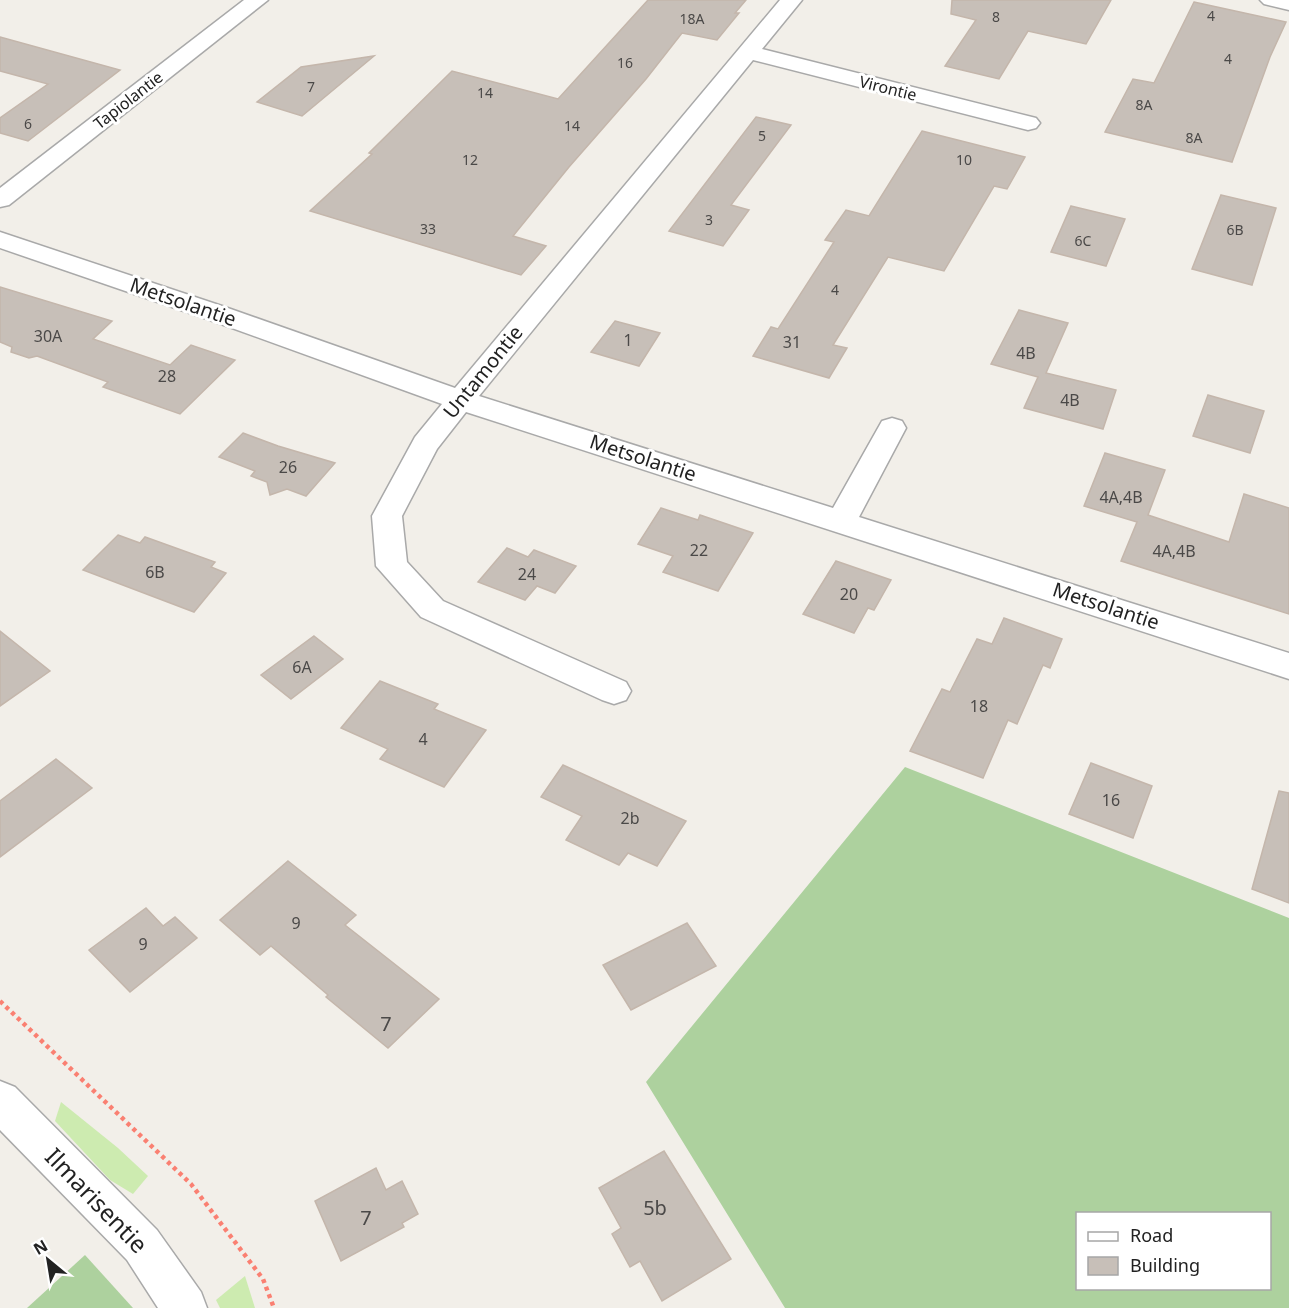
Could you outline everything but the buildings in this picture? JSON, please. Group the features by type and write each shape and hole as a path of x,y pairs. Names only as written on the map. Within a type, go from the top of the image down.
{"street":[{"name":"Tapiolantie","path":"0,200 257,0"},
{"name":"Untamontie","path":"614,691 432,609 392,566 387,516 425,444 791,0"},
{"path":"1271,0 1289,4"},
{"name":"Virontie","path":"748,52 1028,123"},
{"name":"Metsolantie","path":"0,240 206,309 460,400 1289,666"},
{"path":"841,521 892,428"},
{"name":"Ilmarisentie","path":"0,1101 142,1245 185,1308"}],"path":[{"path":"0,1000 191,1184 263,1279 274,1308"}],"green space":[{"path":"905,767 1289,918 1289,1308 785,1308 646,1082"},
{"path":"61,1102 118,1148 148,1176 133,1194 110,1180 55,1121"},
{"path":"85,1255 133,1308 27,1308"},
{"path":"245,1276 255,1308 220,1308 216,1300"}]}
